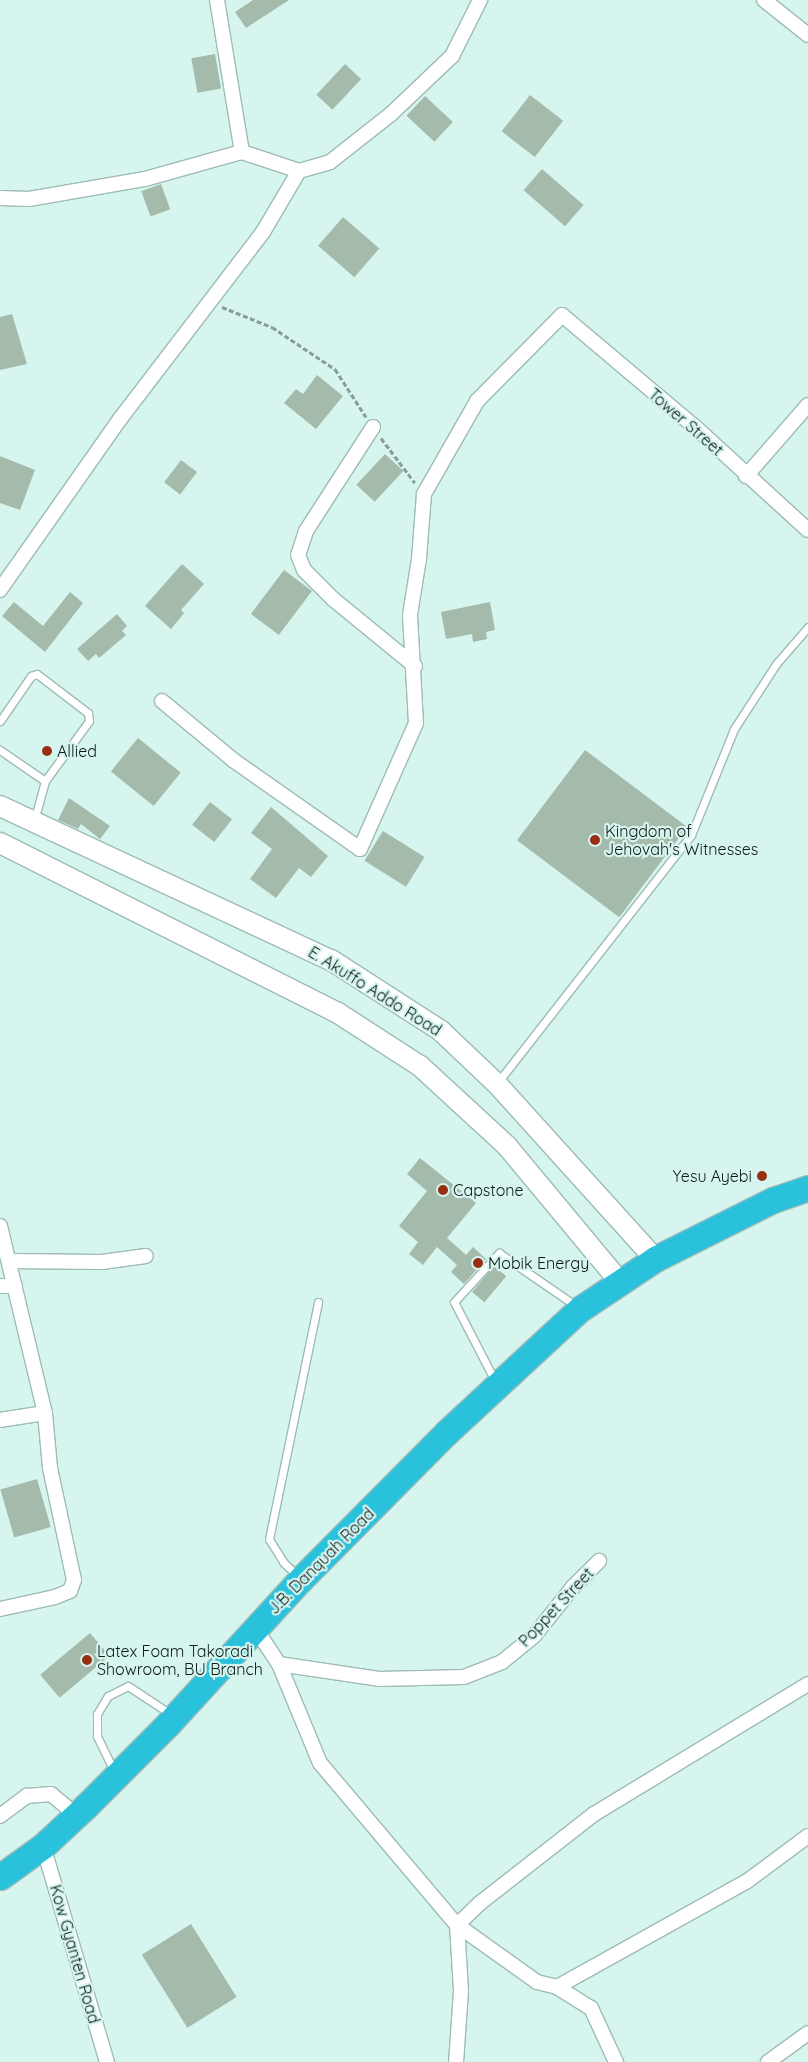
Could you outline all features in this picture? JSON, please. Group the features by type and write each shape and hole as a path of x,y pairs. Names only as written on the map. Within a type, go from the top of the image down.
{"highway":[{"name":"J.B. Danquah Road","path":"0,1877 43,1846 116,1776 175,1717 301,1579 496,1383 580,1309 655,1258 773,1200 808,1188"}],"main road":[{"name":"E. Akuffo Addo Road","path":"0,806 331,960 441,1031 496,1084 655,1258"},
{"path":"0,843 338,1013 420,1066 508,1146 620,1282"}],"street":[{"path":"217,0 242,152"},
{"path":"0,198 29,198 145,179 242,152 299,170 330,162 397,108 452,56 480,0"},
{"path":"764,0 808,35"},
{"path":"0,590 48,518 263,232 299,170"},
{"name":"Tower Street","path":"424,494 477,401 562,316 694,426 746,476 808,530"},
{"path":"746,476 808,405"},
{"path":"373,427 306,531 298,555 304,570 333,599 415,666"},
{"path":"162,701 233,760 360,849 416,722 415,666 410,615 419,560 424,494"},
{"path":"0,1226 44,1413 50,1468 74,1580 70,1590 55,1597 0,1609"},
{"path":"9,1261 102,1262 146,1256"},
{"path":"0,1286 15,1286"},
{"path":"0,1420 44,1413"},
{"name":"Poppet Street","path":"279,1664 379,1679 464,1677 502,1662 534,1636 573,1587 599,1561"},
{"path":"255,1628 279,1664 320,1763 457,1925 537,1982 557,1987 591,2008 616,2062"},
{"path":"457,1925 594,1814 808,1684"},
{"path":"0,1816 27,1796 52,1794 76,1815"},
{"path":"557,1987 746,1882 808,1836"},
{"name":"Kow Gyanten Road","path":"43,1846 106,2062"},
{"path":"456,2062 461,1991 457,1925"},
{"path":"768,2062 808,2033"}],"lane":[{"path":"496,1084 691,835 734,728 776,664 808,627"},
{"path":"0,721 31,676 37,674 88,713 86,728 45,781 34,821"},
{"path":"0,750 45,781"},
{"path":"496,1383 454,1302 499,1254 580,1309"},
{"path":"301,1579 284,1563 269,1539 318,1302"},
{"path":"116,1776 97,1736 97,1714 108,1696 128,1686 175,1717"}],"path":[{"path":"210,302 272,327 335,369 373,427 424,494"}],"building":[{"path":"253,0 289,0 246,28 235,12"},
{"path":"215,54 221,88 197,93 191,58"},
{"path":"345,64 361,79 332,110 316,95"},
{"path":"530,95 563,121 535,157 502,131"},
{"path":"425,96 453,122 434,142 407,116"},
{"path":"542,169 584,205 565,226 524,190"},
{"path":"161,184 170,209 151,217 141,191"},
{"path":"343,217 379,248 354,277 318,246"},
{"path":"12,314 27,364 0,370 0,317"},
{"path":"317,375 343,396 316,429 284,403 296,389 303,394"},
{"path":"385,454 403,471 375,502 356,485"},
{"path":"0,456 35,470 20,510 0,503"},
{"path":"181,460 197,472 180,494 164,482"},
{"path":"182,564 204,584 181,610 184,613 171,629 145,606"},
{"path":"284,570 312,591 279,635 251,614"},
{"path":"70,592 83,603 45,652 2,616 14,602 43,626"},
{"path":"490,602 495,630 486,632 487,639 473,642 472,634 446,639 441,612"},
{"path":"117,614 127,626 122,631 126,635 99,658 96,654 88,661 77,649"},
{"path":"138,738 181,773 154,806 111,771"},
{"path":"585,750 687,827 619,917 517,840"},
{"path":"69,798 110,826 100,839 81,824 78,829 58,820"},
{"path":"210,802 232,819 214,842 192,825"},
{"path":"271,807 328,856 311,877 299,868 276,898 250,879 272,849 251,833"},
{"path":"383,831 425,857 406,887 364,861"},
{"path":"420,1158 476,1203 447,1238 466,1255 473,1247 486,1259 464,1284 451,1272 457,1265 437,1247 423,1265 409,1254 418,1242 399,1226 427,1191 407,1174"},
{"path":"494,1266 506,1276 484,1302 472,1292"},
{"path":"37,1479 51,1527 14,1538 0,1489"},
{"path":"90,1633 109,1656 59,1698 40,1675"},
{"path":"191,1924 237,1997 187,2028 142,1955"}],"place":[{"name":"Allied","path":"47,751"},
{"name":"Kingdom of Jehovah's Witnesses","path":"595,840"},
{"name":"Yesu Ayebi","path":"762,1176"},
{"name":"Capstone","path":"443,1190"},
{"name":"Mobik Energy","path":"478,1263"},
{"name":"Latex Foam Takoradi Showroom, BU Branch","path":"87,1660"}]}
